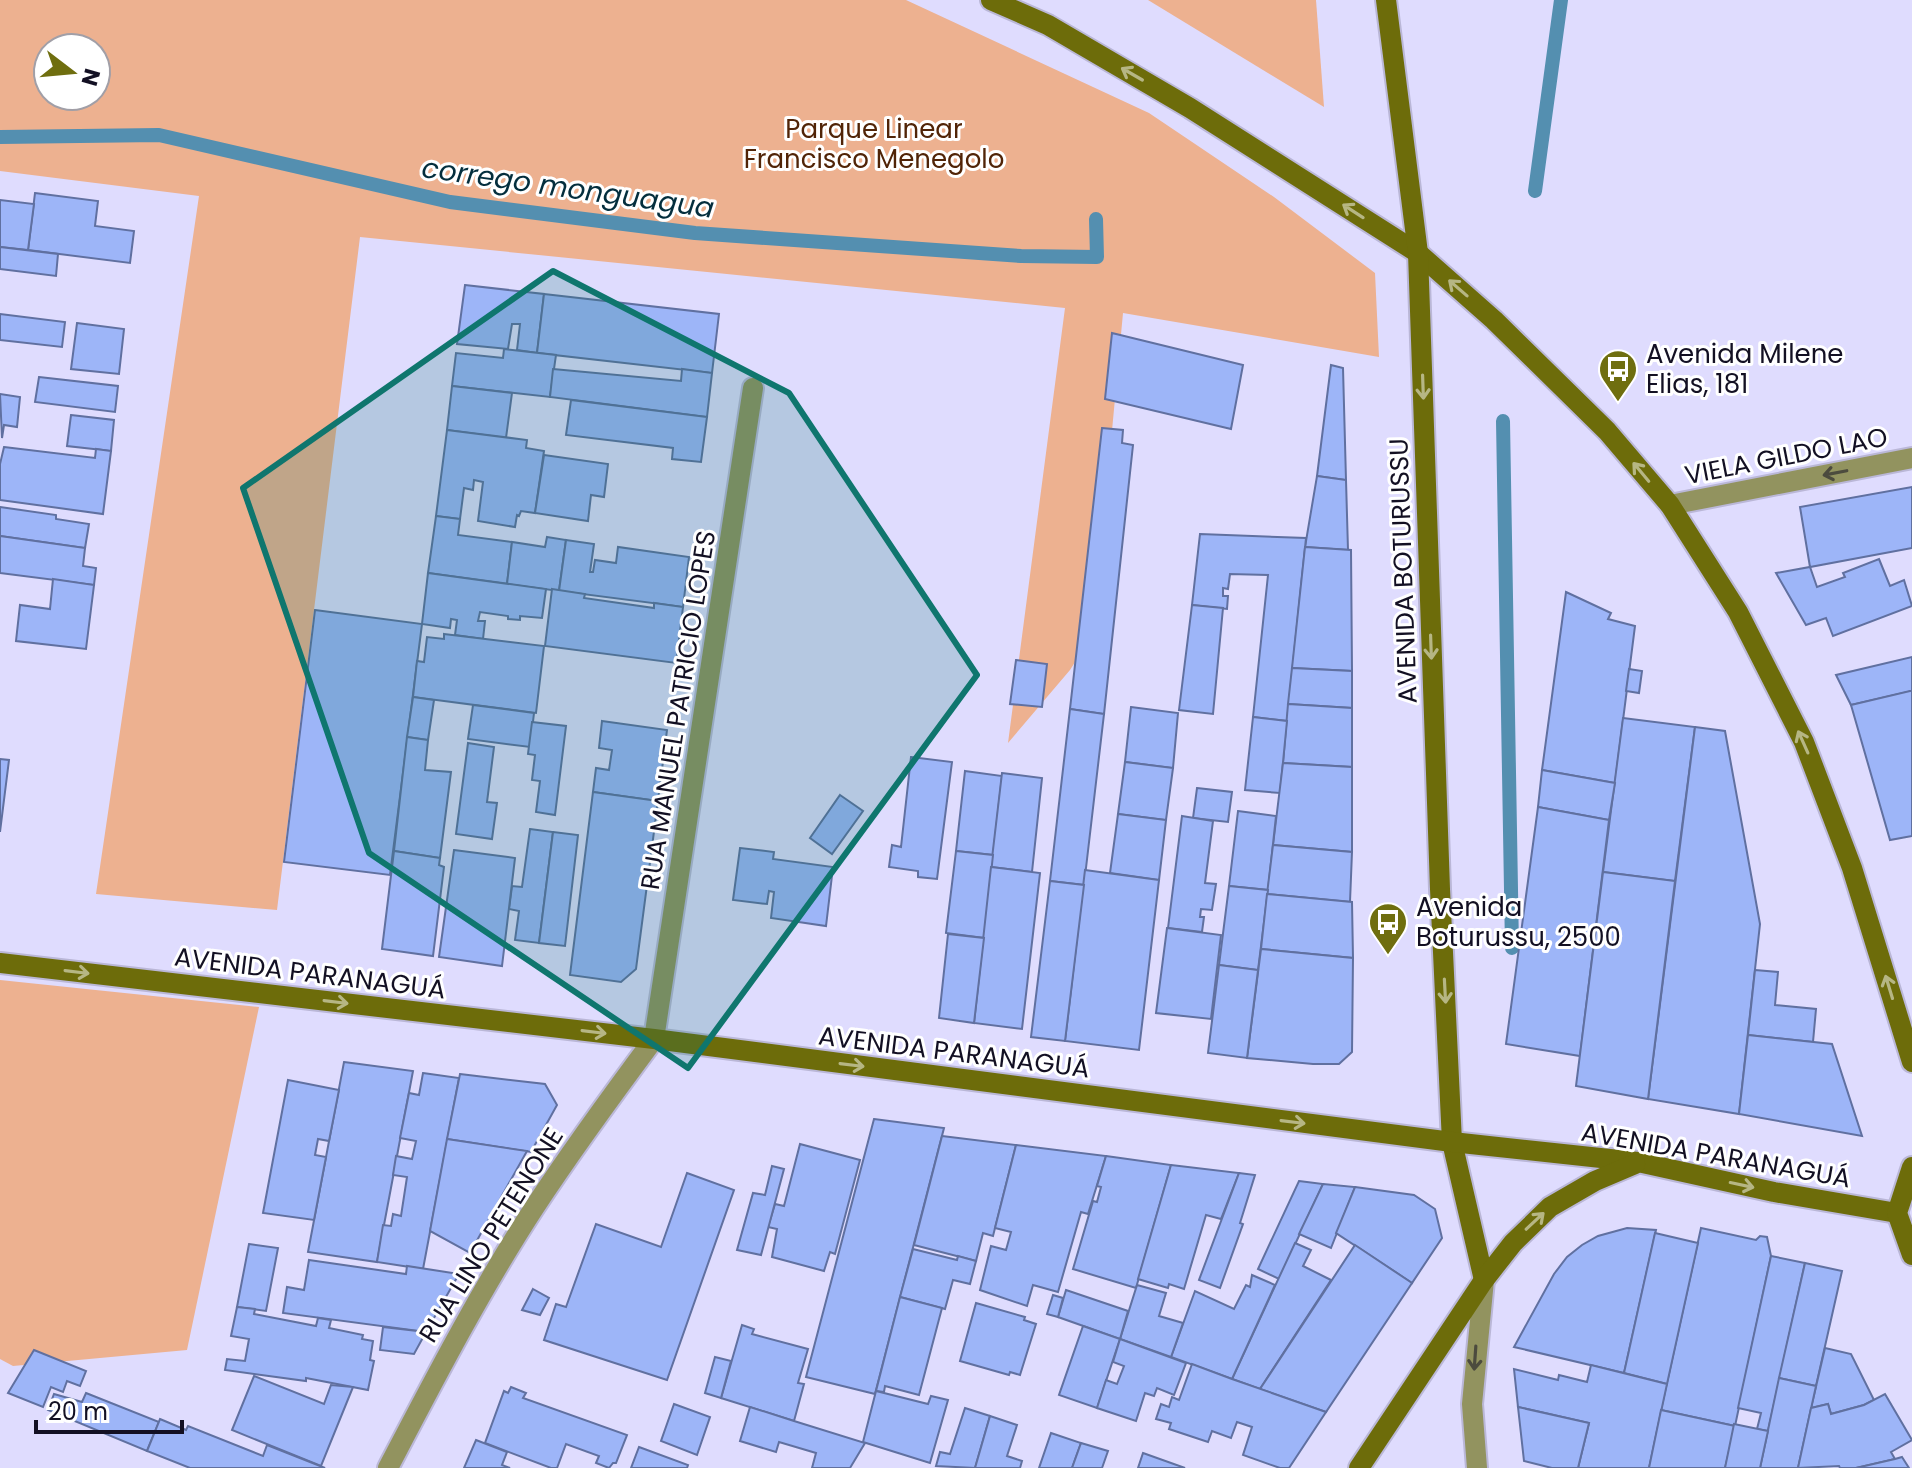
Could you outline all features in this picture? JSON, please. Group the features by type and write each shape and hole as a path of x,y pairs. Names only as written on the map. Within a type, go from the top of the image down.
{"main road":[{"path":"991,0 1048,25 1190,108 1418,253 1494,320 1607,431 1670,505 1738,612 1804,742 1852,868 1912,1062"},
{"name":"AVENIDA BOTURUSSU","path":"1386,0 1418,253 1438,842 1452,1142 1484,1280"},
{"name":"AVENIDA PARANAGUÁ","path":"0,963 654,1039 1452,1142 1638,1162 1774,1192 1897,1213"},
{"path":"1359,1468 1484,1280 1513,1243 1550,1207 1595,1181 1638,1162"},
{"path":"1912,1167 1897,1213 1912,1255"}],"street":[{"name":"RUA MANUEL PATRICIO LOPES","path":"654,1039 753,388"},
{"name":"VIELA GILDO LAO","path":"1670,505 1912,458"},
{"name":"RUA LINO PETENONE","path":"388,1468 457,1336 533,1210 589,1126 654,1039"},
{"path":"1477,1468 1472,1404 1484,1280"}],"highlighted area":[{"path":"553,271 789,393 977,675 688,1068 369,853 243,488"}],"green space":[{"name":"Parque Linear Francisco Menegolo","path":"0,0 906,0 1149,113 1274,197 1375,273 1379,357 1123,313 1093,634 1070,670 1008,743 1065,308 360,237 277,910 96,894 199,196 0,171"},
{"path":"1148,0 1316,0 1324,107"},
{"path":"0,980 259,1007 187,1350 13,1366 0,1359"}],"building":[{"path":"35,193 98,201 95,226 134,231 130,263 28,250"},
{"path":"0,200 34,204 28,250 0,247"},
{"path":"0,247 58,254 56,276 0,269"},
{"path":"465,285 544,294 537,353 517,350 520,324 512,324 508,349 457,344"},
{"path":"544,294 719,314 712,373 537,353"},
{"path":"0,314 65,322 62,347 0,340"},
{"path":"77,323 124,329 119,374 71,369"},
{"path":"1112,333 1243,365 1231,429 1105,399"},
{"path":"504,349 556,355 550,397 452,386 456,353 503,358"},
{"path":"1331,365 1343,368 1346,480 1317,476"},
{"path":"553,369 681,381 682,369 712,373 707,417 550,397"},
{"path":"39,377 118,386 115,412 35,402"},
{"path":"452,386 512,393 506,438 447,430"},
{"path":"0,394 20,397 17,427 4,425 2,438"},
{"path":"571,400 707,417 701,462 672,459 673,448 566,435"},
{"path":"71,415 114,420 111,451 67,446"},
{"path":"1102,428 1123,430 1122,443 1133,445 1104,714 1070,709"},
{"path":"447,430 527,440 526,448 544,451 535,513 521,511 515,527 478,521 483,482 474,480 473,490 464,488 460,519 436,516"},
{"path":"4,447 95,458 96,449 111,451 103,514 0,500 0,464"},
{"path":"544,455 608,464 604,497 591,495 588,521 535,513"},
{"path":"1317,476 1346,480 1348,550 1305,547"},
{"path":"1912,487 1912,548 1810,567 1800,507"},
{"path":"0,507 56,515 56,519 89,524 85,548 0,536"},
{"path":"436,516 460,519 458,535 512,542 507,584 428,573"},
{"path":"1200,534 1306,538 1287,721 1253,717 1268,575 1230,574 1228,589 1223,588 1223,596 1228,596 1227,609 1192,605"},
{"path":"0,536 85,548 83,566 96,568 94,585 0,573"},
{"path":"547,537 566,540 559,591 507,584 512,542 545,547"},
{"path":"566,540 594,544 590,572 593,572 595,560 616,563 618,547 689,557 683,607 559,591"},
{"path":"1305,547 1351,550 1352,671 1292,668"},
{"path":"1879,559 1890,586 1904,580 1912,606 1833,636 1826,618 1806,625 1776,573 1810,567 1817,587 1845,577 1843,573"},
{"path":"428,573 546,589 542,618 520,616 520,620 508,619 508,616 480,612 478,621 485,621 483,639 455,635 457,620 451,619 450,628 422,624"},
{"path":"53,579 94,585 86,649 16,641 20,605 50,609"},
{"path":"552,589 585,594 584,598 654,608 654,603 683,607 676,663 545,646"},
{"path":"1566,592 1611,613 1608,619 1635,626 1615,783 1542,770"},
{"path":"1192,605 1223,608 1213,714 1179,710"},
{"path":"315,610 422,624 390,875 284,862"},
{"path":"444,634 544,646 536,713 413,697 417,661 424,662 427,637 444,639"},
{"path":"1912,657 1912,691 1851,705 1836,675"},
{"path":"1016,660 1047,664 1042,707 1010,704"},
{"path":"1292,668 1352,671 1352,708 1288,704"},
{"path":"1629,669 1642,671 1639,693 1626,691"},
{"path":"1912,691 1912,836 1890,840 1851,705"},
{"path":"413,697 434,700 428,740 407,737"},
{"path":"1288,704 1352,708 1352,767 1283,763"},
{"path":"473,705 534,713 530,747 468,739"},
{"path":"1131,707 1178,713 1173,768 1125,762"},
{"path":"1070,709 1104,714 1084,885 1050,881"},
{"path":"1253,717 1287,721 1280,793 1245,790"},
{"path":"1623,718 1695,727 1675,881 1603,872"},
{"path":"602,721 667,730 658,801 593,792 596,768 609,770 612,750 599,748"},
{"path":"532,722 566,726 555,815 536,812 540,781 532,780 535,755 528,754"},
{"path":"1695,727 1725,731 1760,924 1739,1114 1648,1099"},
{"path":"407,737 428,740 425,770 451,772 440,858 394,851"},
{"path":"468,743 494,747 487,802 497,803 492,839 456,834"},
{"path":"911,757 952,762 937,879 918,877 918,871 889,867 892,845 901,847"},
{"path":"0,759 9,760 0,832"},
{"path":"1125,762 1173,768 1166,820 1118,814"},
{"path":"1283,763 1352,767 1352,852 1273,845"},
{"path":"1542,770 1615,783 1609,820 1538,807"},
{"path":"965,771 1002,776 993,855 956,851"},
{"path":"1002,773 1042,778 1032,872 991,867"},
{"path":"1197,788 1232,792 1228,822 1193,818"},
{"path":"593,792 658,801 636,969 621,982 570,975"},
{"path":"840,795 863,811 832,854 810,838"},
{"path":"1538,807 1609,820 1580,1056 1506,1044"},
{"path":"1238,811 1276,816 1268,890 1229,886"},
{"path":"1118,814 1166,820 1159,880 1110,873"},
{"path":"1182,816 1213,821 1205,883 1216,884 1212,910 1201,909 1200,917 1204,917 1202,932 1168,928"},
{"path":"530,829 553,832 539,943 515,940 519,911 509,909 512,886 522,887"},
{"path":"553,832 578,835 565,946 539,943"},
{"path":"1273,845 1352,852 1350,902 1267,894"},
{"path":"740,848 774,852 773,859 833,867 826,926 771,918 774,892 769,891 767,904 733,900"},
{"path":"454,850 515,858 502,966 439,957"},
{"path":"394,851 440,858 439,865 444,867 433,956 382,949"},
{"path":"956,851 993,855 984,938 946,933"},
{"path":"991,867 1040,873 1022,1029 974,1023"},
{"path":"1085,870 1159,880 1139,1050 1065,1041"},
{"path":"1603,872 1675,881 1648,1099 1576,1086"},
{"path":"1050,881 1084,885 1065,1041 1031,1037"},
{"path":"1229,886 1268,890 1258,970 1219,965"},
{"path":"1267,894 1352,902 1353,958 1261,949"},
{"path":"1167,928 1221,935 1211,1019 1156,1013"},
{"path":"948,934 984,938 974,1023 939,1018"},
{"path":"1261,949 1353,958 1352,1052 1339,1064 1247,1058"},
{"path":"1219,965 1258,970 1247,1058 1208,1053"},
{"path":"1755,970 1778,972 1775,1005 1816,1009 1813,1042 1748,1035"},
{"path":"1748,1035 1832,1044 1862,1136 1739,1114"},
{"path":"344,1062 413,1071 377,1262 308,1252"},
{"path":"423,1073 459,1078 423,1269 377,1262 383,1225 391,1226 393,1214 401,1216 407,1177 393,1175 396,1156 412,1159 416,1141 400,1138 409,1093 419,1095"},
{"path":"460,1074 545,1084 557,1105 531,1152 447,1139"},
{"path":"288,1080 339,1090 329,1141 318,1139 315,1155 326,1157 314,1220 263,1213"},
{"path":"874,1119 944,1128 875,1394 806,1377"},
{"path":"942,1136 1016,1145 993,1236 983,1233 976,1261 914,1245"},
{"path":"447,1139 527,1151 470,1253 430,1231"},
{"path":"800,1144 860,1160 835,1254 830,1252 824,1271 772,1257 777,1229 768,1227 775,1204 784,1206"},
{"path":"1016,1145 1106,1156 1088,1214 1081,1212 1058,1292 1033,1285 1027,1306 980,1290 991,1246 1006,1250 1011,1232 995,1228"},
{"path":"1106,1156 1171,1165 1136,1288 1073,1269 1093,1201 1097,1202 1101,1187 1097,1186"},
{"path":"1171,1165 1239,1173 1221,1219 1206,1215 1184,1289 1169,1284 1168,1288 1138,1279"},
{"path":"772,1166 784,1169 761,1255 737,1250 753,1193 765,1195"},
{"path":"687,1173 734,1190 667,1380 544,1340 556,1304 566,1307 596,1224 661,1247"},
{"path":"1239,1173 1255,1175 1240,1223 1243,1224 1220,1288 1199,1280"},
{"path":"1299,1181 1323,1184 1279,1279 1258,1269"},
{"path":"1323,1184 1355,1187 1331,1248 1299,1234"},
{"path":"1355,1187 1414,1195 1435,1209 1442,1238 1412,1283 1336,1233"},
{"path":"1627,1228 1656,1230 1624,1373 1514,1347 1554,1274 1567,1257 1598,1236"},
{"path":"1701,1228 1756,1240 1760,1236 1767,1237 1771,1256 1735,1426 1661,1410"},
{"path":"1655,1233 1698,1243 1667,1384 1624,1373"},
{"path":"1295,1243 1311,1250 1303,1266 1331,1280 1260,1389 1232,1379"},
{"path":"249,1244 278,1248 266,1311 237,1307"},
{"path":"1355,1245 1412,1283 1326,1412 1260,1389"},
{"path":"913,1249 957,1260 958,1256 976,1261 970,1284 953,1280 945,1309 900,1297"},
{"path":"1771,1256 1805,1263 1768,1431 1757,1429 1761,1413 1738,1408"},
{"path":"309,1260 406,1274 407,1266 459,1274 426,1332 283,1313 287,1287 304,1290"},
{"path":"1805,1263 1842,1271 1816,1386 1779,1378"},
{"path":"1252,1275 1275,1285 1232,1379 1171,1357 1195,1291 1234,1309 1246,1285 1250,1287"},
{"path":"1137,1285 1166,1293 1159,1316 1183,1323 1171,1357 1120,1339"},
{"path":"533,1289 549,1298 540,1315 522,1310"},
{"path":"1066,1290 1128,1311 1120,1339 1058,1317"},
{"path":"1053,1295 1063,1298 1058,1317 1047,1314"},
{"path":"900,1297 942,1308 919,1395 885,1386 884,1392 876,1391"},
{"path":"976,1303 1025,1317 1024,1320 1036,1324 1020,1375 1010,1372 1009,1375 960,1361"},
{"path":"237,1307 255,1309 254,1314 316,1326 318,1318 331,1320 329,1328 363,1335 362,1339 373,1341 370,1360 374,1361 368,1390 306,1378 306,1381 225,1370 227,1359 245,1361 249,1339 231,1336"},
{"path":"742,1325 754,1329 752,1334 808,1349 798,1383 804,1384 794,1421 721,1398"},
{"path":"1083,1326 1120,1339 1097,1408 1059,1395"},
{"path":"383,1327 426,1332 414,1354 380,1350"},
{"path":"1120,1339 1186,1363 1174,1395 1157,1388 1154,1396 1145,1393 1136,1421 1097,1408 1106,1380 1117,1384 1124,1366 1113,1362"},
{"path":"1825,1348 1851,1354 1874,1400 1831,1414 1828,1404 1811,1408"},
{"path":"34,1350 86,1371 80,1386 67,1381 63,1392 51,1387 43,1407 8,1393"},
{"path":"715,1357 731,1361 721,1398 705,1393"},
{"path":"1192,1364 1326,1412 1289,1468 1280,1468 1243,1455 1252,1427 1237,1422 1231,1438 1212,1431 1208,1442 1169,1429 1171,1423 1156,1419 1161,1404 1169,1407 1172,1397 1179,1400"},
{"path":"1591,1365 1667,1384 1649,1468 1578,1468 1589,1423 1518,1407 1514,1369 1558,1380 1559,1375 1587,1382"},
{"path":"254,1376 324,1404 331,1385 353,1387 321,1466 232,1430"},
{"path":"1779,1378 1816,1386 1798,1468 1760,1468"},
{"path":"511,1387 526,1393 523,1398 627,1435 616,1463 609,1468 596,1463 599,1456 566,1444 557,1468 551,1468 485,1443 504,1391 508,1393"},
{"path":"876,1391 928,1404 931,1396 948,1400 930,1463 863,1442"},
{"path":"86,1393 159,1422 147,1451 48,1410 54,1394 82,1402"},
{"path":"1885,1394 1912,1440 1891,1452 1895,1459 1856,1468 1798,1468 1811,1408 1828,1404 1831,1414 1864,1405"},
{"path":"674,1404 710,1417 697,1455 661,1441"},
{"path":"750,1407 865,1443 850,1468 812,1468 816,1453 779,1442 776,1452 740,1441"},
{"path":"1518,1407 1589,1423 1578,1468 1552,1468 1524,1461"},
{"path":"965,1408 990,1416 975,1468 936,1466 940,1452 950,1454"},
{"path":"1661,1410 1735,1426 1725,1468 1649,1468"},
{"path":"990,1416 1017,1425 1007,1456 1022,1461 1020,1468 975,1468"},
{"path":"160,1419 186,1430 188,1426 263,1456 267,1445 325,1468 190,1468 147,1451"},
{"path":"1734,1424 1768,1431 1760,1468 1725,1468"},
{"path":"1051,1433 1081,1443 1072,1468 1039,1468"},
{"path":"476,1440 507,1452 502,1465 510,1468 464,1468"},
{"path":"1081,1443 1108,1451 1102,1468 1072,1468"},
{"path":"639,1447 688,1465 687,1468 631,1468"},
{"path":"1143,1453 1185,1468 1138,1468"},
{"path":"1902,1457 1909,1468 1856,1468 1895,1459"}],"waterway":[{"path":"1535,191 1561,0"},
{"name":"corrego monguagua","path":"0,137 159,135 450,202 695,233 1021,256 1097,257 1096,219"},
{"path":"1503,421 1512,948"}],"place":[{"name":"Avenida Milene Elias, 181","path":"1618,403"},
{"name":"Avenida Boturussu, 2500","path":"1388,956"}]}
